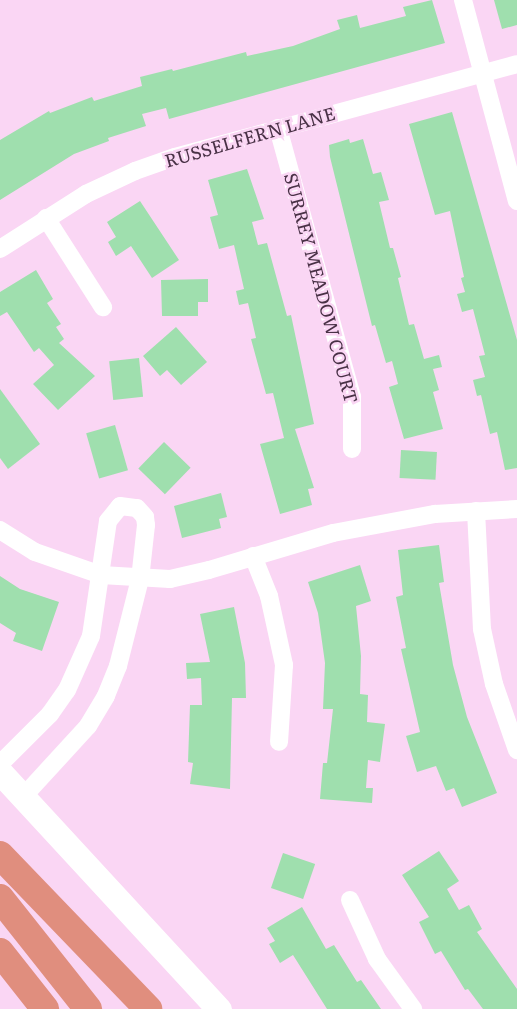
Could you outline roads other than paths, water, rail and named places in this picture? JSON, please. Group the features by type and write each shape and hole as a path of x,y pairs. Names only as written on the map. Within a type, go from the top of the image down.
{"highway":[{"path":"0,856 148,1009"},
{"path":"0,898 88,1009"},
{"path":"0,952 45,1009"}],"main road":[{"path":"0,772 219,1009"}],"street":[{"path":"462,0 517,201"},
{"name":"RUSSELFERN LANE","path":"0,249 46,218 126,174 278,128 517,64"},
{"name":"SURREY MEADOW COURT","path":"278,128 352,397 352,450"},
{"path":"46,218 103,307"},
{"path":"0,764 50,714 67,690 91,636 108,521 120,506 137,508 145,517 140,579 128,634 106,696 88,726 67,753 23,797"},
{"path":"0,530 35,552 101,575 140,579 170,579 343,531 425,516 517,509"},
{"path":"476,511 482,629 492,675 515,741"},
{"path":"253,556 271,605 284,665 279,742"},
{"path":"350,900 377,960 413,1009"}]}
